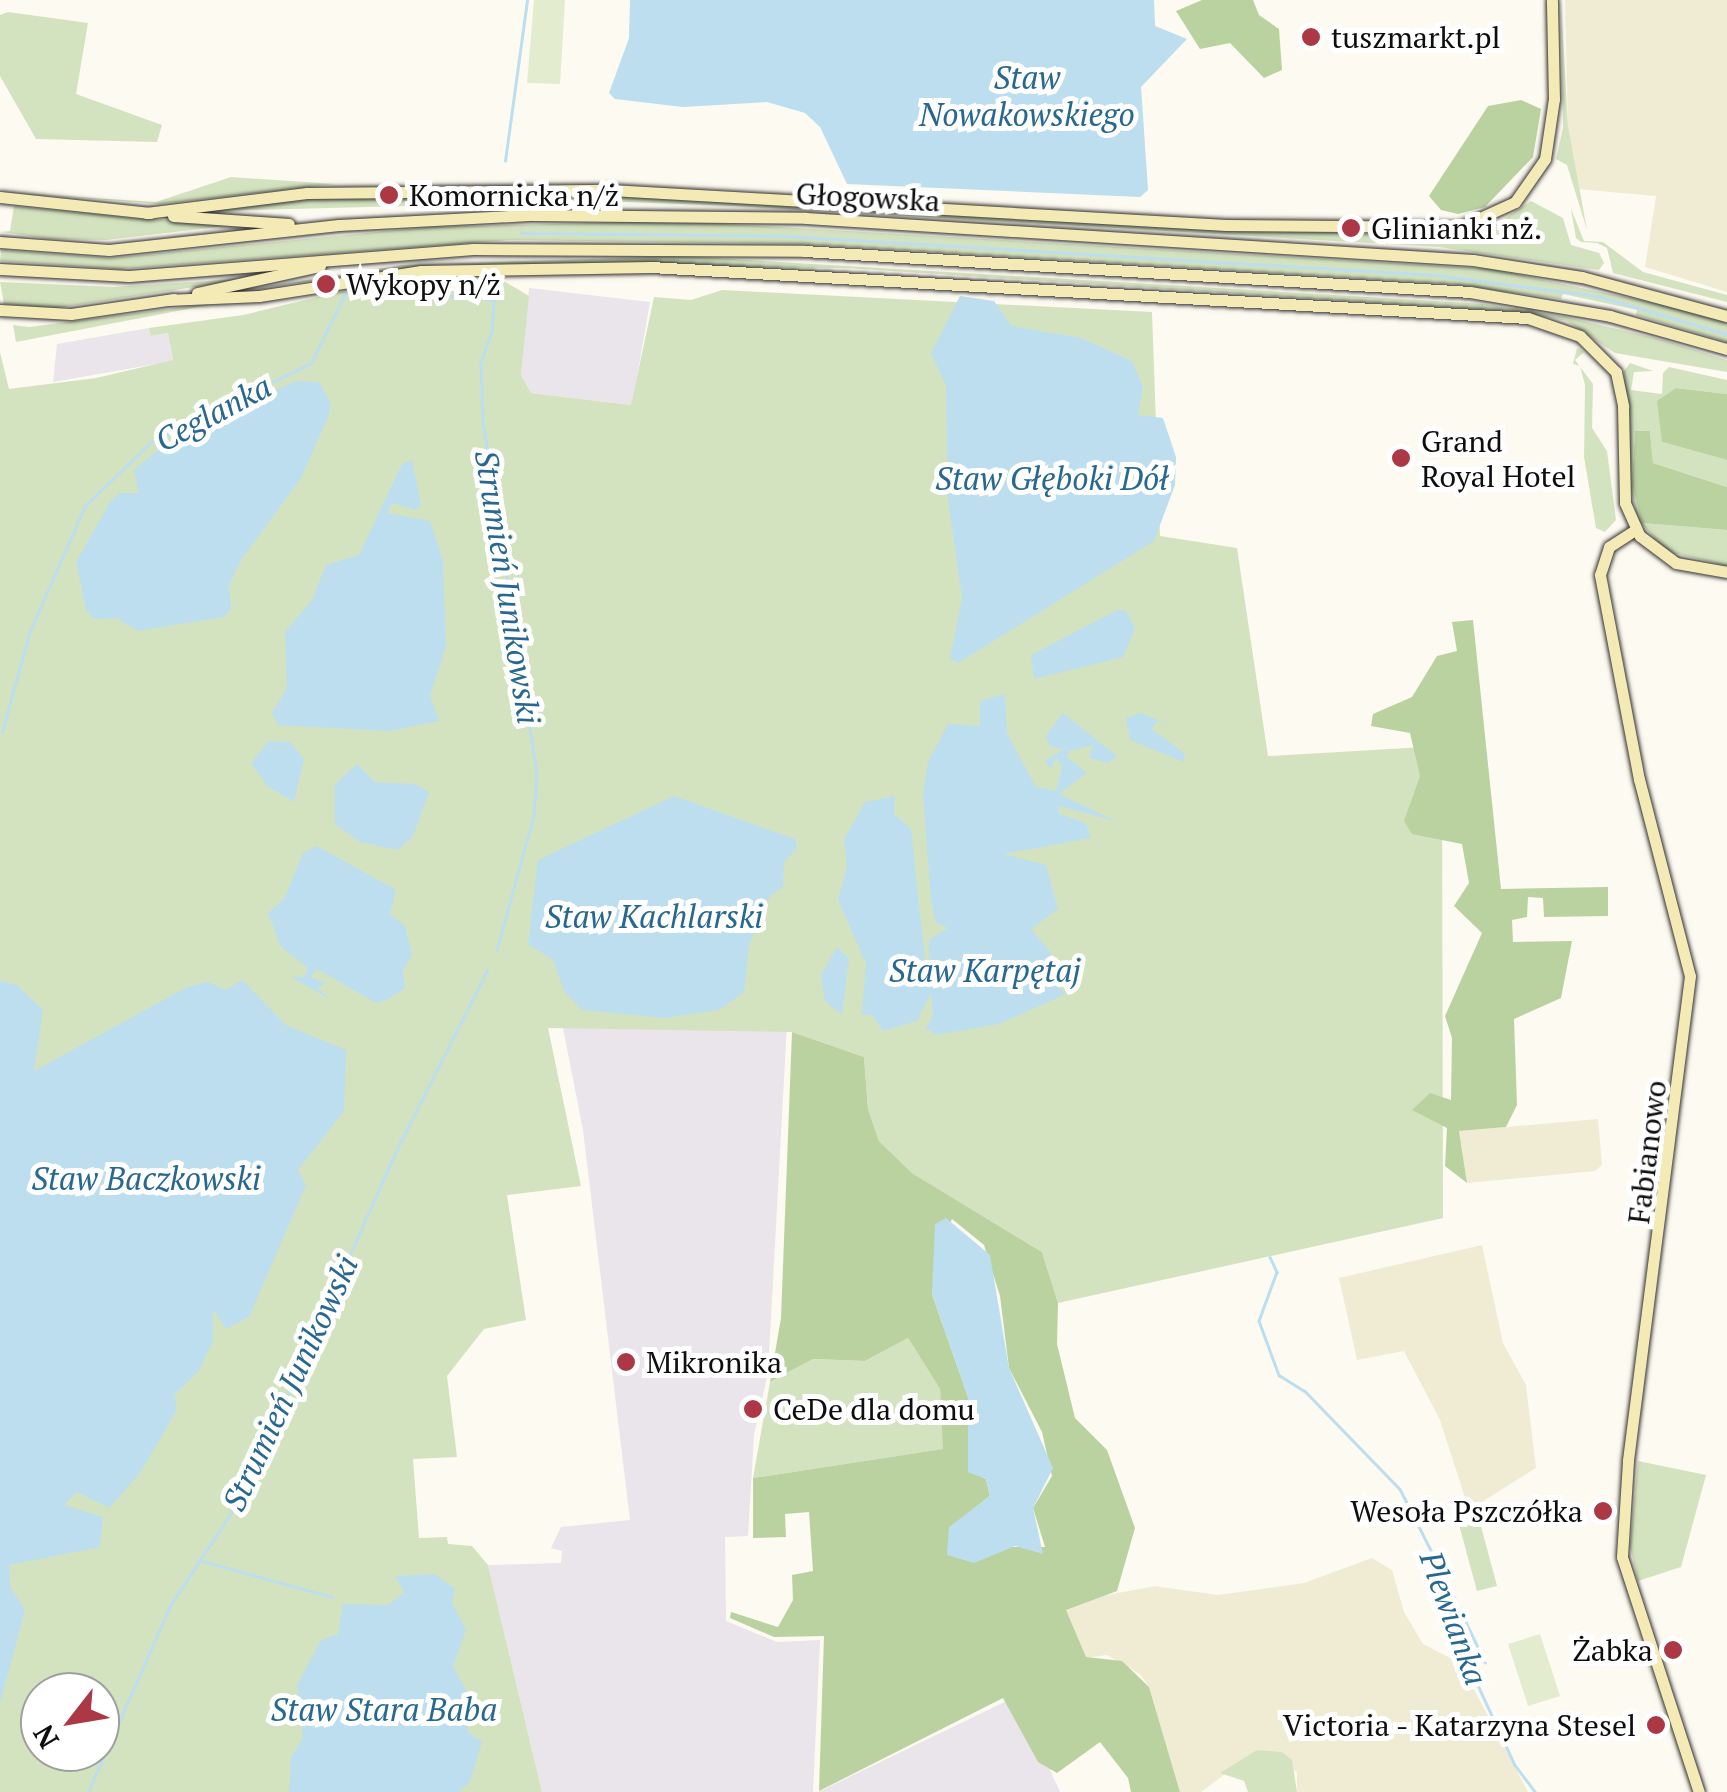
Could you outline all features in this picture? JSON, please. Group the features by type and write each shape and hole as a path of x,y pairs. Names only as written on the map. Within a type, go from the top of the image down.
{"street":[{"name":"Głogowska","path":"146,212 341,193 680,192 1226,225 1460,227 1515,202 1545,159 1554,99 1552,0"},
{"path":"0,197 338,225"},
{"name":"Głogowska","path":"0,242 110,250 338,225 532,214 750,216 1418,256 1582,276 1727,316"},
{"name":"Głogowska","path":"0,268 148,276 354,257 527,247 712,247 1434,289 1576,308 1727,350"},
{"path":"0,310 71,314 167,300 354,257"},
{"path":"167,300 259,296 391,275 591,267 771,270 1478,312 1560,326 1608,360 1622,391 1623,486 1635,530 1676,563 1727,572"},
{"name":"Fabianowo","path":"1635,530 1609,547 1600,574 1636,764 1690,987 1628,1462 1622,1557 1699,1792"}],"shaded area":[{"path":"1565,0 1727,0 1727,292 1645,267 1656,196 1577,189 1568,126"},
{"path":"529,288 650,302 632,405 531,393 521,375"},
{"path":"149,328 151,336 168,333 173,361 53,382 57,344"},
{"path":"562,1023 787,1024 768,1373 754,1435 748,1536 725,1537 726,1621 777,1642 820,1640 813,1792 542,1792 488,1565 561,1563 562,1551 551,1548 561,1527 630,1520 583,1130"},
{"path":"1598,1119 1602,1165 1595,1171 1467,1183 1459,1131"},
{"path":"1482,1245 1503,1343 1526,1385 1536,1468 1469,1510 1440,1420 1404,1351 1357,1360 1339,1278"},
{"path":"1372,1558 1392,1570 1404,1612 1423,1644 1460,1663 1528,1792 1297,1792 1297,1772 1257,1750 1201,1792 1180,1792 1149,1687 1140,1674 1107,1655 1086,1658 1066,1610 1086,1599 1155,1586 1218,1595 1304,1583"},
{"path":"1042,1684 1081,1750 1050,1770 1060,1792 818,1792"}],"green space":[{"path":"534,0 565,0 560,84 527,83"},
{"path":"1202,0 1253,0 1259,15 1279,29 1282,70 1264,78 1230,43 1200,49 1176,11"},
{"path":"1561,0 1568,126 1587,230 1567,165 1556,159 1563,128"},
{"path":"8,12 88,23 76,94 162,125 157,142 36,139 0,76 0,15"},
{"path":"1521,100 1541,109 1533,157 1485,207 1458,214 1441,210 1429,196 1488,106"},
{"path":"231,177 335,184 159,204 16,193 156,202"},
{"path":"653,196 1440,238 1486,231 1531,201 1563,218 1571,245 1599,253 1604,263 1599,270 1439,247 735,206 598,201 212,211 292,198"},
{"path":"14,206 141,219 243,224 106,240 50,239 2,232 10,231"},
{"path":"1571,209 1584,241 1603,242 1643,272 1727,295 1727,302 1613,273 1607,248 1581,242 1576,238"},
{"path":"677,221 1491,269 1687,310 1727,323 1727,342 1636,315 1637,310 1563,294 1561,299 1452,284 805,244 511,240 120,269 0,261 1,250 110,258 429,227"},
{"path":"680,256 1484,304 1566,317 1663,340 1727,360 1727,372 1615,353 1567,321 1521,312 846,268 443,264 243,290 403,265"},
{"path":"253,278 57,308 4,304 0,282 114,287"},
{"path":"502,280 529,296 521,375 531,393 631,405 654,297 691,300 722,290 1152,312 1160,536 1237,548 1268,756 1442,746 1443,1218 1058,1303 1042,1252 912,1173 879,1141 868,1109 864,1057 792,1032 548,1028 581,1186 507,1195 526,1320 484,1329 447,1376 457,1457 413,1459 419,1538 447,1537 448,1544 472,1546 488,1565 542,1792 0,1792 0,352 9,389 96,378 173,360 168,333 151,336 149,328 243,315 372,284 488,294 493,281"},
{"path":"224,302 16,342 13,325 29,327"},
{"path":"1577,348 1584,352 1575,360 1579,366 1573,364"},
{"path":"1630,363 1653,371 1634,372 1631,390 1662,394 1663,373 1669,367 1727,380 1727,394 1676,388 1662,442 1727,460 1727,487 1653,463 1650,431 1635,432 1632,484 1643,523 1727,530 1727,566 1666,551 1638,520 1630,485 1624,371"},
{"path":"1580,367 1593,384 1592,428 1607,451 1616,520 1605,532 1596,528 1584,457 1585,385"},
{"path":"1676,388 1727,394 1727,460 1662,442 1657,401"},
{"path":"1635,431 1650,431 1653,463 1727,487 1727,530 1642,523 1632,484"},
{"path":"1473,620 1501,889 1608,887 1608,916 1544,917 1543,898 1528,897 1527,917 1512,920 1513,942 1572,941 1561,998 1514,1019 1517,1105 1506,1127 1459,1131 1467,1183 1445,1166 1447,1128 1412,1110 1430,1093 1451,1100 1452,1038 1445,1016 1482,933 1454,906 1469,883 1462,844 1412,834 1404,821 1420,776 1410,733 1371,726 1373,714 1412,697 1437,656 1457,651 1452,622"},
{"path":"792,1032 864,1057 868,1109 879,1141 912,1173 1042,1252 1058,1303 1057,1344 1075,1418 1107,1450 1135,1528 1117,1591 1066,1610 1086,1657 1122,1661 1149,1687 1180,1792 1131,1792 1128,1778 1100,1742 1057,1773 1038,1762 1003,1698 819,1791 824,1636 774,1637 730,1618 731,1612 778,1627 793,1600 792,1575 813,1571 809,1512 785,1514 786,1537 753,1538 753,1478 943,1449 940,1389 908,1338 865,1361 813,1359 770,1382 781,1318","holes":["952,1219 984,1245 1000,1296 1009,1368 1042,1432 1052,1476 1033,1508 1045,1547 1004,1547 974,1562 973,1509 990,1496 986,1479 968,1471 968,1397 932,1294 939,1247"]},
{"path":"908,1338 940,1389 944,1449 753,1478 770,1382 813,1359 865,1361"},
{"path":"1638,1461 1706,1475 1681,1567 1638,1581 1630,1546"},
{"path":"1478,1515 1497,1586 1477,1591 1458,1521"},
{"path":"1540,1634 1560,1696 1528,1706 1508,1644"},
{"path":"1257,1750 1282,1752 1292,1760 1297,1792 1248,1792 1244,1781 1220,1773"}],"water":[{"name":"Staw Nowakowskiego","path":"630,0 1154,0 1155,26 1187,39 1141,87 1148,190 1140,197 847,184 820,127 805,113 767,102 683,107 615,99 609,93 629,38"},
{"name":"Staw Głęboki Dół","path":"960,296 994,301 1011,326 1081,338 1132,361 1143,387 1138,415 1163,418 1176,457 1175,485 1154,541 958,663 950,658 962,598 948,500 946,386 931,353"},
{"path":"295,381 319,382 331,404 328,417 301,478 241,560 229,585 231,609 224,617 137,631 117,618 94,619 86,610 76,562 110,502 120,493 139,493 134,470 163,446"},
{"path":"412,460 421,505 416,510 392,503 387,513 430,521 443,561 446,647 430,695 439,721 389,731 278,725 272,713 287,688 285,632 312,600 326,565 359,555 402,464"},
{"path":"1117,610 1126,611 1135,629 1123,657 1034,679 1031,655"},
{"name":"Staw Karpętaj","path":"1005,694 1007,733 1036,787 1056,791 1062,767 1056,758 1050,769 1045,760 1063,750 1050,746 1046,736 1063,713 1117,756 1108,763 1089,758 1093,745 1069,751 1067,757 1087,773 1059,794 1116,821 1059,806 1059,814 1086,823 1091,838 1003,854 1046,865 1058,909 1031,929 1052,954 1039,971 1066,994 999,1024 936,1035 926,1028 933,1015 931,993 917,1021 883,1031 873,1016 862,1014 866,964 838,899 847,868 844,839 865,802 895,796 894,814 911,829 928,988 929,940 948,928 936,923 931,902 923,794 928,762 948,724 980,726 980,701"},
{"path":"1141,713 1172,726 1157,721 1152,729 1184,753 1184,762 1130,740 1126,718"},
{"path":"269,741 290,742 304,759 294,802 267,786 251,763"},
{"path":"357,764 375,782 415,784 429,792 413,836 398,850 360,842 335,824 335,784"},
{"name":"Staw Kachlarski","path":"674,796 795,839 797,848 784,862 783,887 770,896 749,945 744,992 719,1010 664,1018 582,1010 564,991 553,960 528,944 538,860"},
{"path":"317,846 396,890 390,914 405,926 412,955 403,970 405,988 387,1000 376,1003 317,969 310,977 326,983 317,988 331,1000 291,977 304,977 308,968 281,947 268,913 284,899 303,853"},
{"path":"837,947 849,959 842,1015 825,1001 821,975"},
{"name":"Staw Baczkowski","path":"242,980 286,1025 346,1050 344,1111 298,1170 306,1185 249,1317 226,1329 213,1309 213,1340 199,1371 175,1394 177,1410 140,1473 109,1508 77,1492 64,1505 103,1517 100,1547 9,1565 10,1586 25,1610 0,1704 0,981 17,985 43,1010 34,1071 187,987 208,982 226,990"},
{"path":"946,1218 990,1255 1009,1368 1053,1468 1033,1508 1043,1554 1015,1546 974,1563 947,1555 949,1527 990,1496 986,1479 968,1472 968,1397 932,1294 935,1224"},
{"name":"Staw Stara Baba","path":"435,1574 455,1589 452,1603 466,1630 453,1667 470,1697 468,1732 482,1742 470,1782 459,1792 289,1792 291,1758 303,1737 297,1685 321,1640 338,1634 343,1604 389,1605 404,1592 395,1576"}],"waterway":[{"name":"Strumień Junikowski","path":"505,161 527,0"},
{"path":"521,233 787,236 1436,275 1598,296 1727,334"},
{"name":"Strumień Junikowski","path":"496,280 492,331 481,363 483,421 537,773 534,816 497,950"},
{"name":"Ceglanka","path":"2,732 30,631 85,506 152,441 311,363 346,292 378,291"},
{"name":"Ceglanka","path":"401,291 494,300"},
{"name":"Strumień Junikowski","path":"88,1792 171,1604 241,1498 401,1141 487,971"},
{"name":"Plewianka","path":"1270,1257 1277,1272 1259,1321 1279,1375 1305,1391 1400,1489 1447,1582 1446,1616 1515,1765 1535,1792"},
{"path":"199,1560 332,1597"},
{"path":"1447,1582 1485,1662"}],"place":[{"name":"tuszmarkt.pl","path":"1311,37"},
{"name":"Komornicka n/ż","path":"389,195"},
{"name":"Glinianki nż.","path":"1351,228"},
{"name":"Wykopy n/ż","path":"326,284"},
{"name":"Grand Royal Hotel","path":"1401,458"},
{"name":"Mikronika","path":"626,1362"},
{"name":"CeDe dla domu","path":"753,1409"},
{"name":"Wesoła Pszczółka","path":"1603,1511"},
{"name":"Żabka","path":"1673,1650"},
{"name":"Victoria - Katarzyna Stesel","path":"1656,1725"}]}
